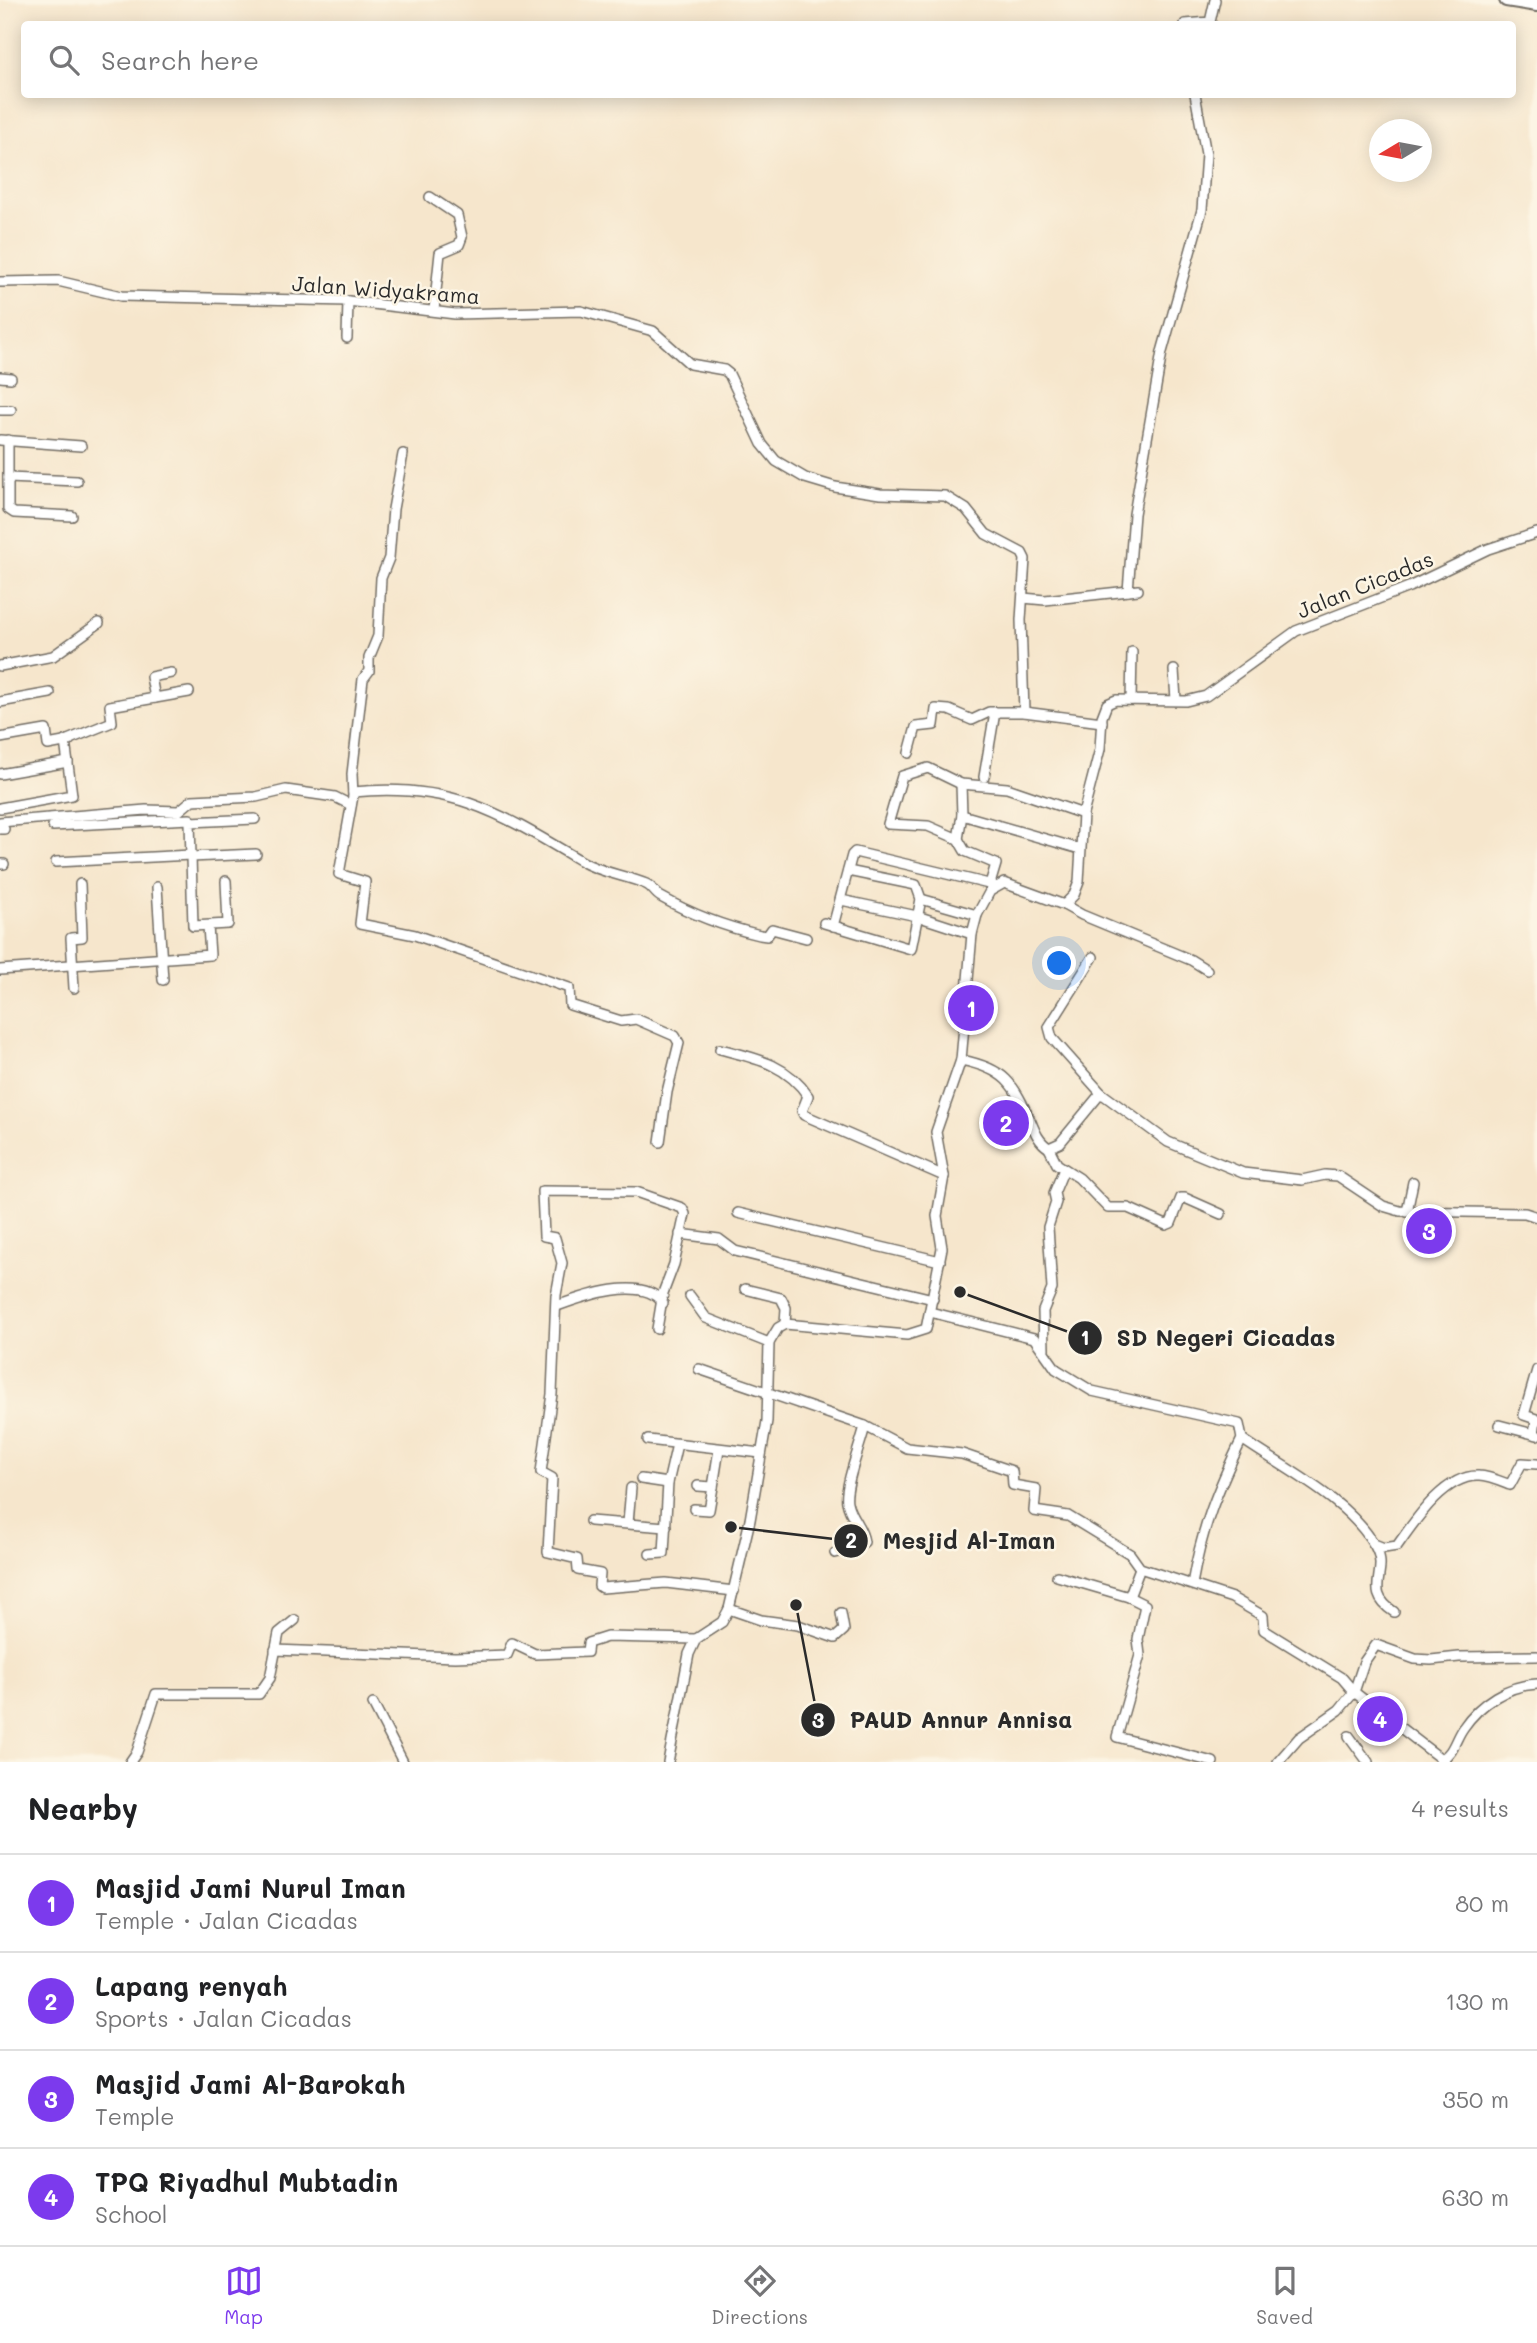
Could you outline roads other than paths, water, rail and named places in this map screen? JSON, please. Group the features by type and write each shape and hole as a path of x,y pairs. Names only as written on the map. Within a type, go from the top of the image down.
{"street":[{"path":"1210,21 1215,0"},
{"path":"1506,0 1537,5"},
{"path":"1128,591 1129,554 1143,455 1164,341 1202,211 1206,158 1196,98"},
{"path":"430,197 457,215 462,237 459,245 440,253 434,310"},
{"name":"Jalan Widyakrama","path":"0,282 58,281 121,296 348,301 455,314 581,311 653,331 690,364 724,370 729,374 762,444 776,461 805,478 880,494 945,496 966,509 986,534 1022,553 1025,559 1024,712"},
{"path":"347,338 348,301"},
{"path":"0,377 11,378"},
{"path":"0,410 11,410"},
{"path":"72,516 10,512 4,440 80,446"},
{"path":"403,454 393,509 389,558 381,578 377,636 369,658 369,671 363,679 352,774 354,792 338,874 365,882 360,923 415,935 569,988 570,1005 621,1021 636,1019 675,1036 679,1043 667,1092 660,1142"},
{"path":"8,478 77,481"},
{"name":"Jalan Cicadas","path":"1102,722 1104,708 1111,701 1176,701 1206,696 1296,631 1409,587 1488,550 1537,533"},
{"path":"1023,598 1045,600 1138,590"},
{"path":"0,666 53,656 99,623"},
{"path":"1131,700 1132,652"},
{"path":"1174,670 1176,701"},
{"path":"155,698 152,677 171,673"},
{"path":"0,738 46,730 48,745 101,734 100,727 112,722 110,706 190,692"},
{"path":"0,702 50,693"},
{"path":"909,753 916,727 934,725 936,709 949,710 972,720 995,712 1024,712 1102,722 1100,749 1083,814 1079,882 1074,895 1063,905"},
{"path":"984,777 995,712"},
{"path":"0,808 72,795 65,741"},
{"path":"0,774 68,762"},
{"path":"668,1762 689,1654 696,1639 722,1622 734,1591 761,1453 770,1391 769,1343 778,1328 785,1324 919,1334 926,1329 942,1248 937,1216 944,1176 936,1132 961,1060 972,934 992,885 996,864 965,851 958,839 919,823 890,824 888,822 900,779 907,773 928,768 961,784 1007,788 1083,814"},
{"path":"958,839 962,815 961,784"},
{"path":"354,792 395,788 456,798 508,817 582,862 646,884 659,897 715,922 760,935 767,936 772,929 806,938"},
{"path":"1,827 146,810 179,811 192,800 277,795 282,790 335,797 351,805"},
{"path":"962,815 1080,849"},
{"path":"53,826 256,819"},
{"path":"190,822 193,926 228,924 226,881"},
{"path":"848,871 916,885 920,899 910,950 828,924 841,900 848,871 853,852 992,885 1016,885 1191,960 1207,970"},
{"path":"56,862 256,854"},
{"path":"74,988 71,938 82,937 80,884"},
{"path":"157,887 163,980"},
{"path":"920,899 978,915"},
{"path":"841,900 917,916 972,934"},
{"path":"0,970 209,955 208,926"},
{"path":"1093,957 1049,1027 1052,1038 1101,1093 1168,1142 1243,1173 1302,1180 1325,1175 1338,1176 1383,1206 1407,1212 1525,1213 1537,1217"},
{"path":"720,1049 759,1058 786,1073 807,1094 802,1111 804,1115 944,1176"},
{"path":"961,1060 982,1064 1007,1079 1017,1090 1040,1140 1064,1169 1079,1178 1108,1208 1128,1208 1164,1225 1171,1223 1181,1198 1221,1214"},
{"path":"1049,1148 1060,1143 1087,1106 1101,1093"},
{"path":"1044,1351 1043,1311 1052,1289 1048,1227 1056,1202 1054,1192 1064,1169"},
{"path":"1407,1212 1413,1182"},
{"path":"657,1329 663,1293 685,1214 682,1208 636,1192 557,1194 541,1191 544,1236 555,1238 562,1263 552,1394 541,1472 552,1478 548,1552 577,1559 578,1570 600,1574 599,1586 602,1588 666,1583 734,1591"},
{"path":"738,1213 940,1261"},
{"path":"680,1234 719,1239 735,1251 933,1299"},
{"path":"557,1306 602,1293 640,1288 657,1296 663,1303"},
{"path":"745,1289 781,1298 786,1308 785,1324"},
{"path":"690,1296 706,1318 769,1343"},
{"path":"930,1312 1034,1338 1056,1369 1092,1391 1195,1416 1234,1422 1242,1430 1242,1439 1220,1482 1206,1518 1192,1584"},
{"path":"699,1369 770,1391 865,1426 907,1448 962,1454 1012,1471 1013,1485 1036,1489 1034,1511 1068,1516 1120,1546 1140,1568 1232,1598 1263,1616 1264,1630 1342,1678 1354,1692 1444,1761 1467,1722 1491,1700 1511,1687 1537,1684"},
{"path":"1499,1425 1535,1435 1536,1419 1524,1415 1537,1370"},
{"path":"835,1553 855,1548 864,1542 862,1528 850,1513 846,1498 865,1426"},
{"path":"1242,1439 1328,1497 1374,1544 1380,1556 1376,1594 1381,1604 1394,1612"},
{"path":"648,1440 761,1453"},
{"path":"650,1554 664,1555 668,1483 677,1444"},
{"path":"694,1509 709,1510 719,1448"},
{"path":"1374,1544 1391,1548 1397,1546 1429,1503 1459,1482 1483,1476 1510,1485 1522,1463 1537,1464"},
{"path":"641,1479 668,1483"},
{"path":"698,1486 713,1487"},
{"path":"628,1524 631,1488"},
{"path":"590,1521 666,1527"},
{"path":"1129,1597 1140,1568"},
{"path":"1057,1576 1113,1595 1129,1597 1144,1605 1146,1612 1138,1639 1140,1656 1117,1737 1213,1762"},
{"path":"729,1609 761,1620 798,1625 835,1638 844,1630 841,1613"},
{"path":"130,1762 137,1752 156,1694 258,1694 270,1678 279,1633 296,1620"},
{"path":"275,1650 455,1657 507,1655 512,1643 535,1654 587,1652 588,1643 607,1637 696,1639"},
{"path":"1278,1762 1299,1738 1339,1710 1354,1692 1364,1662 1378,1645 1406,1657 1431,1660 1537,1656"},
{"path":"373,1704 402,1762"},
{"path":"1349,1736 1368,1762"}],"place":[{"name":"Masjid Jami Nurul Iman","path":"971,1008"},
{"name":"Lapang renyah","path":"1006,1123"},
{"name":"Masjid Jami Al-Barokah","path":"1429,1231"},
{"name":"SD Negeri Cicadas","path":"960,1292"},
{"name":"Mesjid Al-Iman","path":"731,1527"},
{"name":"PAUD Annur Annisa","path":"796,1605"},
{"name":"TPQ Riyadhul Mubtadin","path":"1380,1719"}]}
